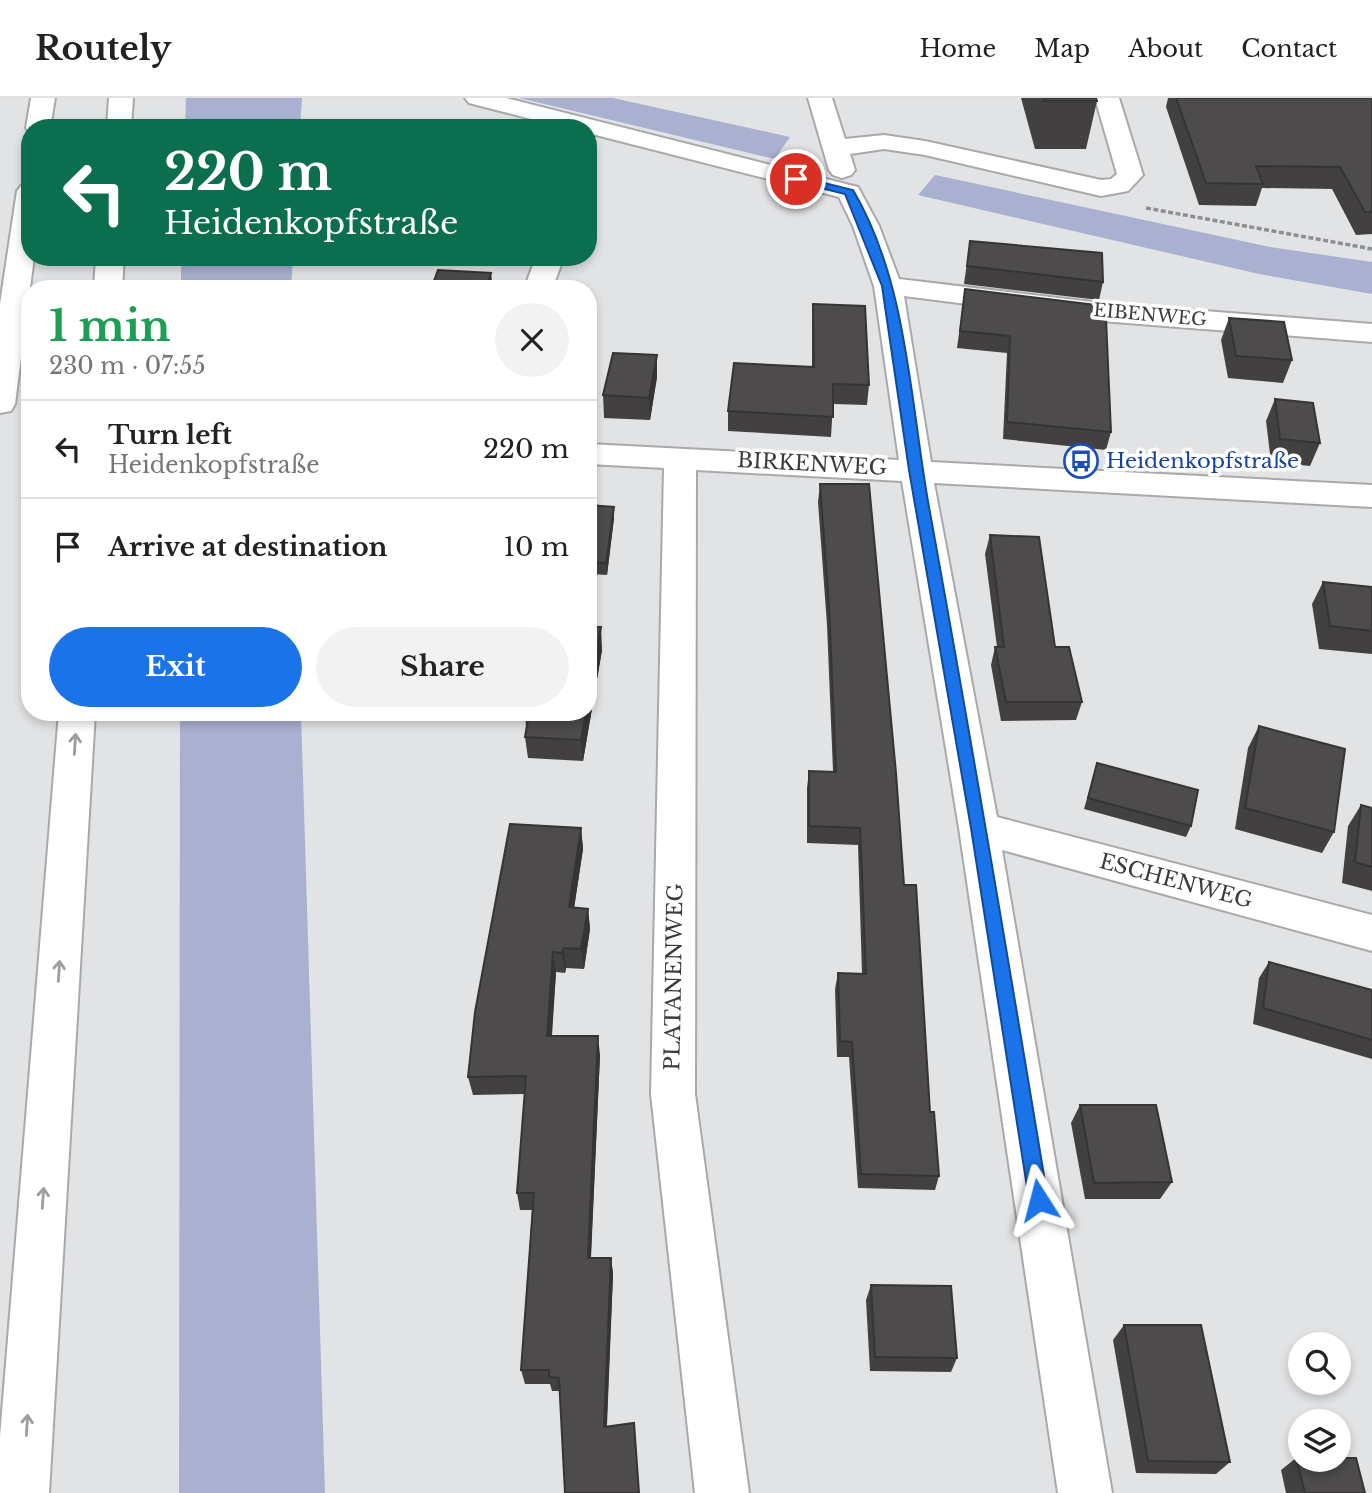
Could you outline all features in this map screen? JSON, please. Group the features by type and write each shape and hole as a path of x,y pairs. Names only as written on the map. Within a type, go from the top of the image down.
{"main road":[{"path":"40,119 43,98"},
{"path":"120,119 121,98"},
{"path":"477,98 542,119"},
{"path":"836,148 884,142 925,148 1101,188 1119,186 1130,176 1107,98"},
{"path":"822,104 849,192 866,226 888,286 916,470 979,828 1085,1493"},
{"path":"597,133 849,192"},
{"path":"0,404 21,255"},
{"name":"EIBENWEG","path":"888,286 1101,312 1372,333"},
{"name":"BIRKENWEG","path":"597,454 1372,496"},
{"name":"PLATANENWEG","path":"680,457 673,1094 722,1493"},
{"path":"22,1493 76,721"},
{"name":"ESCHENWEG","path":"979,828 1372,933"}],"path":[{"path":"1119,186 1135,206 1372,249"}],"shaded area":[{"path":"186,98 302,98 301,119 185,119"},
{"path":"519,98 613,98 790,137 775,159"},
{"path":"935,175 1270,247 1372,262 1372,294 1259,274 918,195"},
{"path":"181,266 292,266 292,280 181,280"},
{"path":"180,721 301,721 325,1493 179,1493"}],"building":[{"path":"1044,98 1096,98 1097,101 1044,101"},
{"path":"1176,98 1372,98 1372,212 1365,212 1340,167 1256,166 1263,184 1206,183"},
{"path":"970,241 1102,253 1103,282 967,266"},
{"path":"438,270 491,273 489,280 434,280"},
{"path":"965,289 1104,306 1111,432 1007,422 1010,336 960,331"},
{"path":"813,304 865,306 869,385 833,384 833,417 728,411 734,363 814,367"},
{"path":"1229,318 1284,322 1292,360 1236,356"},
{"path":"613,353 657,355 649,398 603,395"},
{"path":"1275,399 1313,403 1320,443 1280,439"},
{"path":"820,484 869,484 904,885 916,885 930,1112 934,1112 939,1176 861,1174 852,1042 840,1041 838,973 866,974 860,828 809,826 809,771 836,772 829,607"},
{"path":"597,506 614,507 606,563 597,562"},
{"path":"990,535 1039,537 1055,647 1069,647 1082,702 1006,702 995,647 1004,647"},
{"path":"1323,582 1372,587 1372,631 1330,626"},
{"path":"597,627 601,627 597,650"},
{"path":"528,721 584,721 581,740 525,737"},
{"path":"1259,726 1345,749 1334,832 1245,808"},
{"path":"1097,763 1198,790 1191,826 1088,798"},
{"path":"1361,805 1372,808 1372,867 1355,862"},
{"path":"510,824 581,828 569,907 588,909 581,949 564,948 562,953 553,952 547,1036 598,1036 588,1258 611,1258 604,1427 634,1423 639,1493 565,1493 559,1378 549,1377 549,1370 521,1370 534,1193 517,1193 526,1076 468,1077 475,1012"},
{"path":"1269,962 1372,990 1372,1040 1263,1008"},
{"path":"1080,1105 1156,1105 1172,1182 1094,1183"},
{"path":"871,1285 951,1286 957,1358 875,1357"},
{"path":"1124,1325 1201,1325 1230,1462 1148,1461"},
{"path":"1351,1458 1356,1458 1365,1493 1305,1493 1300,1472 1351,1472"}],"place":[{"name":"Heidenkopfstraße","path":"1081,461"}],"route":[{"path":"796,179 849,192 866,226 888,286 916,470 979,828 1039,1200"}]}
